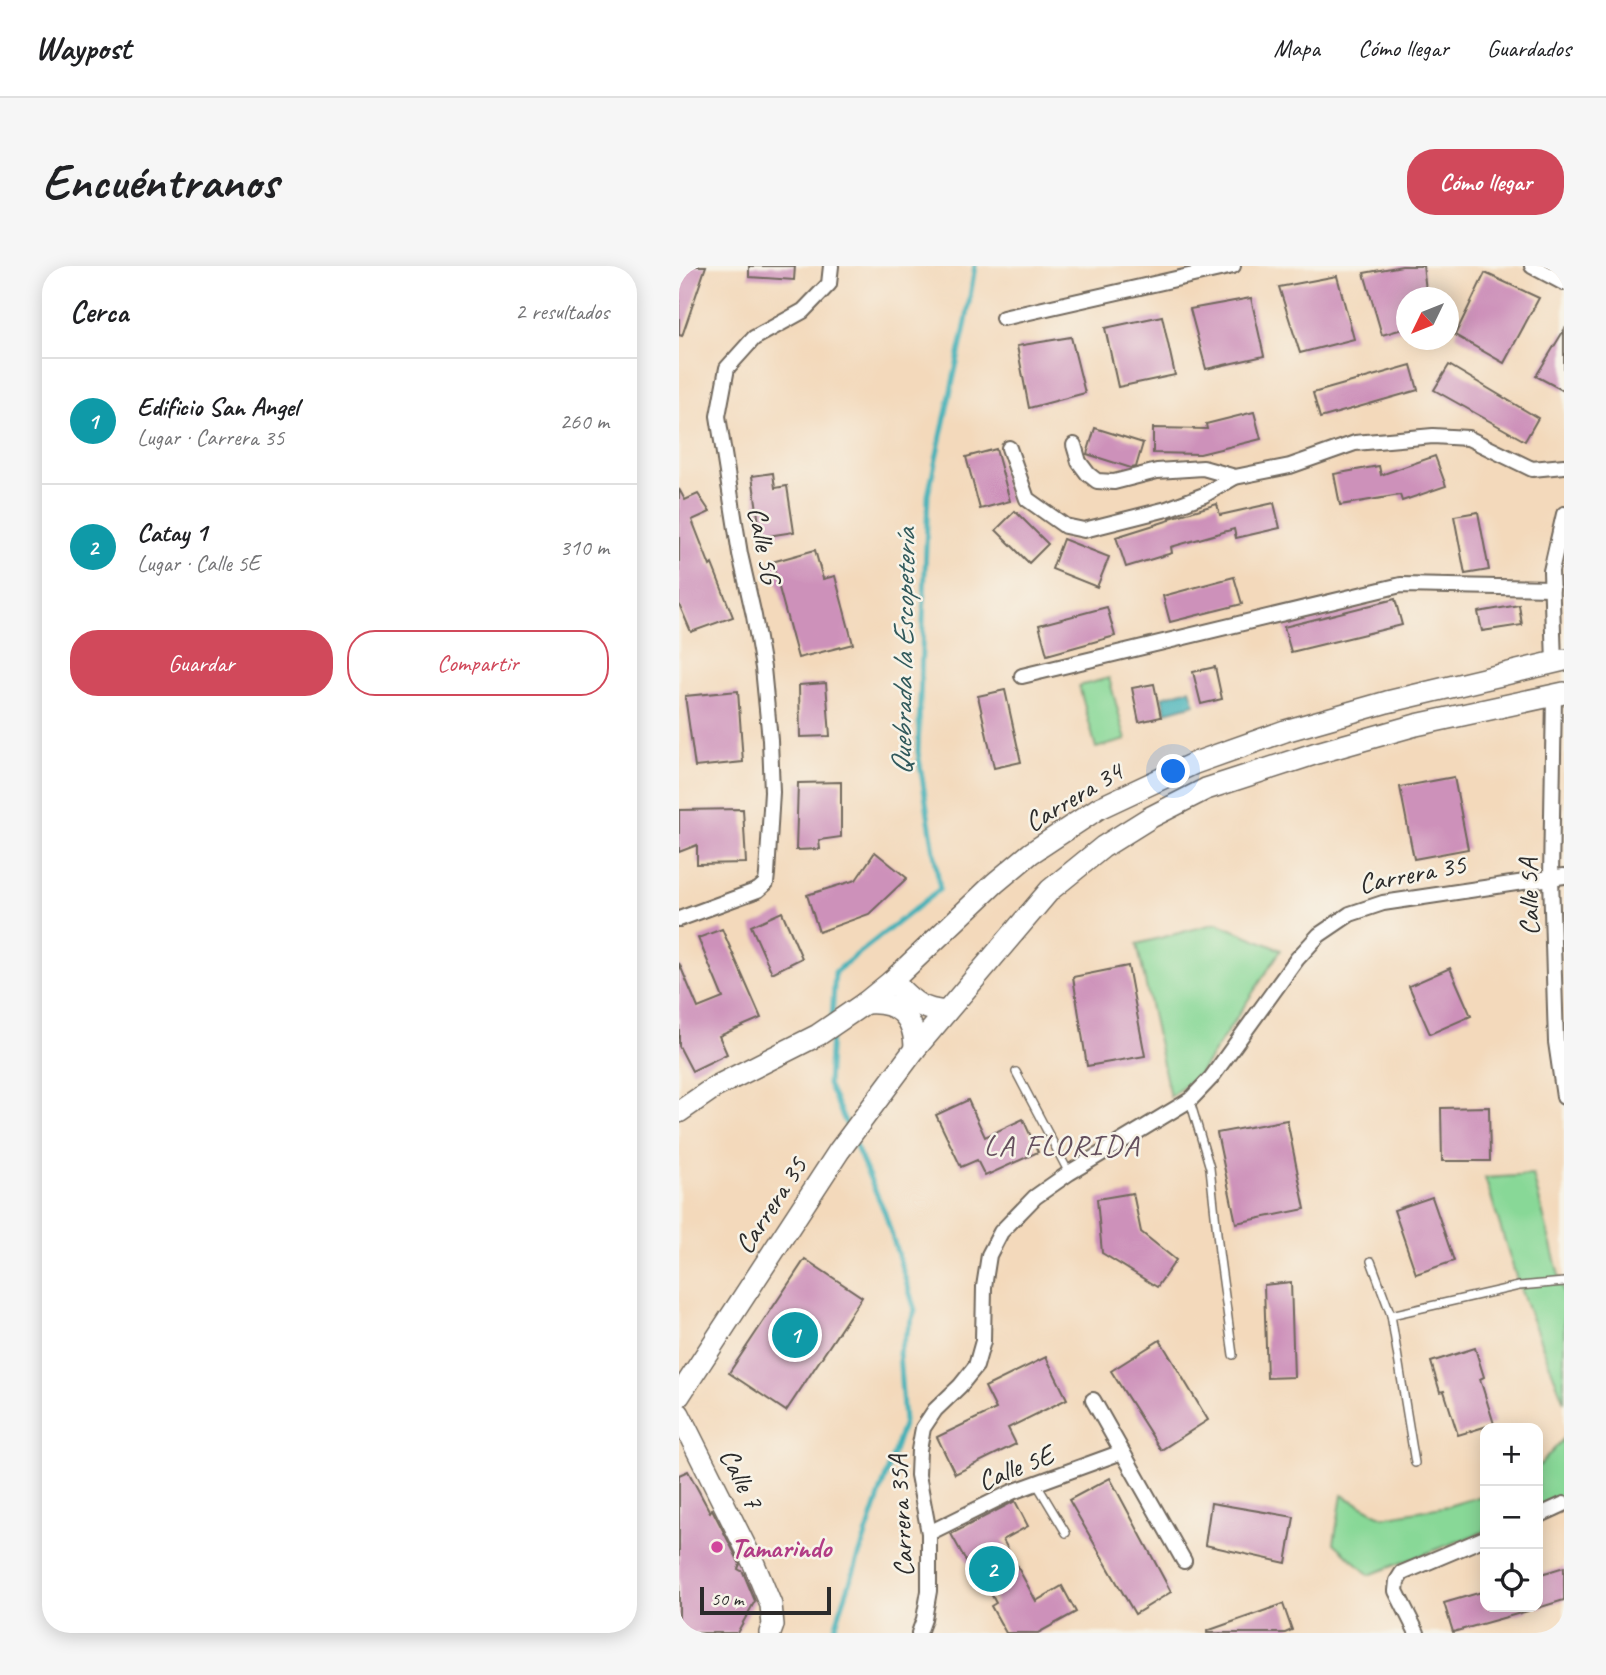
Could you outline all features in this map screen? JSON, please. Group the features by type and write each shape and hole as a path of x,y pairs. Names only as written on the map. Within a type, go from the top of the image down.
{"street":[{"name":"Calle 5G","path":"679,919 758,890 766,883 772,792 770,740 761,655 740,554 718,416 727,368 754,338 803,311 829,284 831,266"},
{"path":"1003,318 1233,266"},
{"path":"1532,266 1564,283"},
{"path":"1009,448 1027,499 1065,526 1084,530 1167,509 1204,495 1235,477 1290,466 1355,443 1433,436 1468,438 1532,469 1564,466"},
{"path":"1073,445 1079,462 1097,481 1114,482 1157,471 1203,468 1235,477"},
{"path":"1559,662 1552,571 1564,514"},
{"path":"1021,676 1401,585 1552,588"},
{"name":"Carrera 34","path":"679,1112 715,1087 818,1035 858,1008 893,981 995,883 1031,853 1100,808 1195,763 1285,731 1387,702 1559,662"},
{"name":"Carrera 34","path":"915,1049 1050,890 1103,847 1151,817 1206,789 1317,753 1416,725 1559,694"},
{"name":"Calle 5A","path":"1559,694 1556,1042 1564,1097"},
{"name":"Carrera 35","path":"1267,1000 1297,959 1319,935 1350,914 1383,903 1558,877"},
{"path":"893,981 923,1008 946,1012"},
{"name":"Carrera 35A","path":"919,1633 929,1591 929,1533 918,1475 923,1427 976,1366 983,1341 984,1287 989,1255 1001,1232 1035,1197 1069,1172 1190,1100 1211,1078 1267,1000"},
{"path":"858,1008 878,1002 891,1005 902,1012 911,1023 915,1049"},
{"name":"Carrera 35","path":"679,1396 839,1151 915,1049"},
{"path":"1093,1400 1184,1561"},
{"name":"Calle 7","path":"679,1414 754,1564 771,1605 773,1625 770,1633"},
{"name":"Calle 5E","path":"929,1533 1012,1492 1122,1452"},
{"path":"1543,1514 1564,1504"},
{"path":"1417,1633 1396,1591 1397,1581 1402,1573 1480,1540"}],"lane":[{"path":"1016,1072 1069,1172"},
{"path":"1190,1100 1210,1168 1233,1354"},
{"path":"1371,1261 1391,1315 1415,1463"},
{"path":"1391,1315 1519,1286 1564,1282"},
{"path":"1036,1483 1066,1533"}],"green space":[{"path":"1109,678 1126,740 1096,748 1079,686"},
{"path":"1217,923 1281,950 1200,1073 1170,1097 1137,944"},
{"path":"1533,1175 1564,1295 1564,1402 1519,1286 1485,1178"},
{"path":"1564,1438 1564,1500 1543,1509 1543,1486 1543,1461"},
{"path":"1342,1495 1383,1517 1448,1506 1480,1496 1480,1533 1369,1575 1334,1543"}],"water":[{"path":"1190,689 1195,704 1166,712 1162,697"}],"building":[{"path":"679,266 706,266 682,336 679,335"},
{"path":"749,266 795,266 794,280 749,277"},
{"path":"1402,266 1423,266 1426,287 1396,287 1396,331 1382,335 1364,273"},
{"path":"1485,273 1539,298 1504,363 1459,337 1459,327"},
{"path":"1337,276 1354,339 1300,353 1279,287"},
{"path":"1251,298 1264,356 1206,369 1190,309"},
{"path":"1162,316 1175,375 1118,387 1105,328"},
{"path":"1564,330 1564,391 1536,376"},
{"path":"1071,337 1085,393 1029,408 1017,346"},
{"path":"1411,365 1418,390 1320,418 1313,393"},
{"path":"1449,365 1538,418 1525,441 1434,390"},
{"path":"1254,412 1261,439 1200,454 1153,453 1153,428 1207,429 1206,424"},
{"path":"1095,428 1143,443 1136,467 1131,468 1087,454"},
{"path":"996,449 1010,501 980,509 966,457"},
{"path":"1435,456 1446,486 1402,501 1400,495 1340,505 1334,474 1379,466 1381,475"},
{"path":"773,473 775,488 787,486 794,532 761,537 752,476"},
{"path":"679,489 685,500 698,494 710,512 692,520 733,617 691,632 679,604"},
{"path":"1274,503 1280,528 1236,538 1234,529 1171,547 1172,553 1126,567 1116,537 1217,504 1220,515"},
{"path":"1015,511 1048,544 1029,563 996,530"},
{"path":"1478,512 1489,570 1465,574 1454,516"},
{"path":"1063,539 1109,557 1097,587 1052,569"},
{"path":"815,550 823,579 835,576 853,644 798,658 772,562"},
{"path":"1234,577 1242,604 1170,622 1163,596"},
{"path":"1395,599 1402,625 1291,652 1284,627"},
{"path":"1519,605 1522,625 1482,631 1478,612"},
{"path":"1107,607 1115,636 1047,655 1039,625"},
{"path":"1215,667 1222,699 1201,704 1193,672"},
{"path":"826,683 830,736 800,737 799,685"},
{"path":"1154,684 1161,717 1139,722 1132,688"},
{"path":"1005,690 1021,762 994,768 978,696"},
{"path":"738,691 743,762 695,767 685,696"},
{"path":"1454,777 1468,849 1414,859 1400,787"},
{"path":"841,782 841,837 819,840 820,849 796,850 798,783"},
{"path":"743,809 746,863 697,864 697,845 679,852 679,810"},
{"path":"875,852 907,878 869,914 819,932 807,895 856,880"},
{"path":"782,912 802,958 772,973 751,926"},
{"path":"722,929 761,1018 719,1036 727,1054 692,1071 679,1046 679,963 698,1008 723,998 698,938"},
{"path":"1128,966 1145,1056 1087,1066 1073,977"},
{"path":"1450,968 1471,1016 1430,1034 1409,986"},
{"path":"968,1100 985,1137 1023,1119 1038,1152 985,1176 977,1160 961,1167 936,1115"},
{"path":"1489,1107 1490,1161 1442,1161 1441,1108"},
{"path":"1287,1120 1305,1209 1236,1223 1217,1133"},
{"path":"1133,1193 1141,1232 1176,1260 1157,1287 1102,1253 1097,1199"},
{"path":"1432,1197 1454,1261 1416,1274 1394,1210"},
{"path":"805,1259 862,1297 786,1411 729,1373"},
{"path":"1291,1282 1294,1377 1267,1378 1264,1285"},
{"path":"1160,1340 1208,1420 1161,1450 1111,1371"},
{"path":"1475,1348 1484,1377 1480,1379 1494,1423 1480,1423 1480,1428 1458,1435 1444,1391 1440,1392 1431,1362"},
{"path":"1046,1357 1067,1399 1008,1428 1016,1444 955,1474 937,1437 996,1409 985,1387"},
{"path":"688,1471 710,1512 712,1509 755,1601 737,1633 679,1633 679,1475"},
{"path":"1110,1478 1171,1592 1135,1614 1069,1500"},
{"path":"1015,1501 1028,1526 1003,1540 1036,1601 1062,1586 1076,1612 1038,1633 1006,1633 991,1606 996,1603 979,1572 974,1575 951,1534"},
{"path":"1211,1503 1294,1517 1286,1563 1205,1545"},
{"path":"1564,1567 1564,1600 1543,1606 1543,1573"},
{"path":"1480,1592 1480,1612 1524,1612 1453,1632 1444,1603"},
{"path":"1283,1604 1292,1630 1285,1633 1207,1633 1207,1631"}],"waterway":[{"name":"Quebrada la Escopetería","path":"832,1017 835,972 940,889 918,752 928,495 966,322 975,266"},
{"name":"Quebrada la Escopetería","path":"831,1034 828,1084 848,1128"},
{"name":"Quebrada la Escopetería","path":"833,1633 904,1422 899,1352 915,1310 885,1213 853,1140"}],"place":[{"name":"Edificio San Angel","path":"795,1335"},
{"name":"Tamarindo","path":"717,1547"},
{"name":"Catay 1","path":"992,1569"}],"district":[{"name":"LA FLORIDA","path":"1062,1145"}]}
